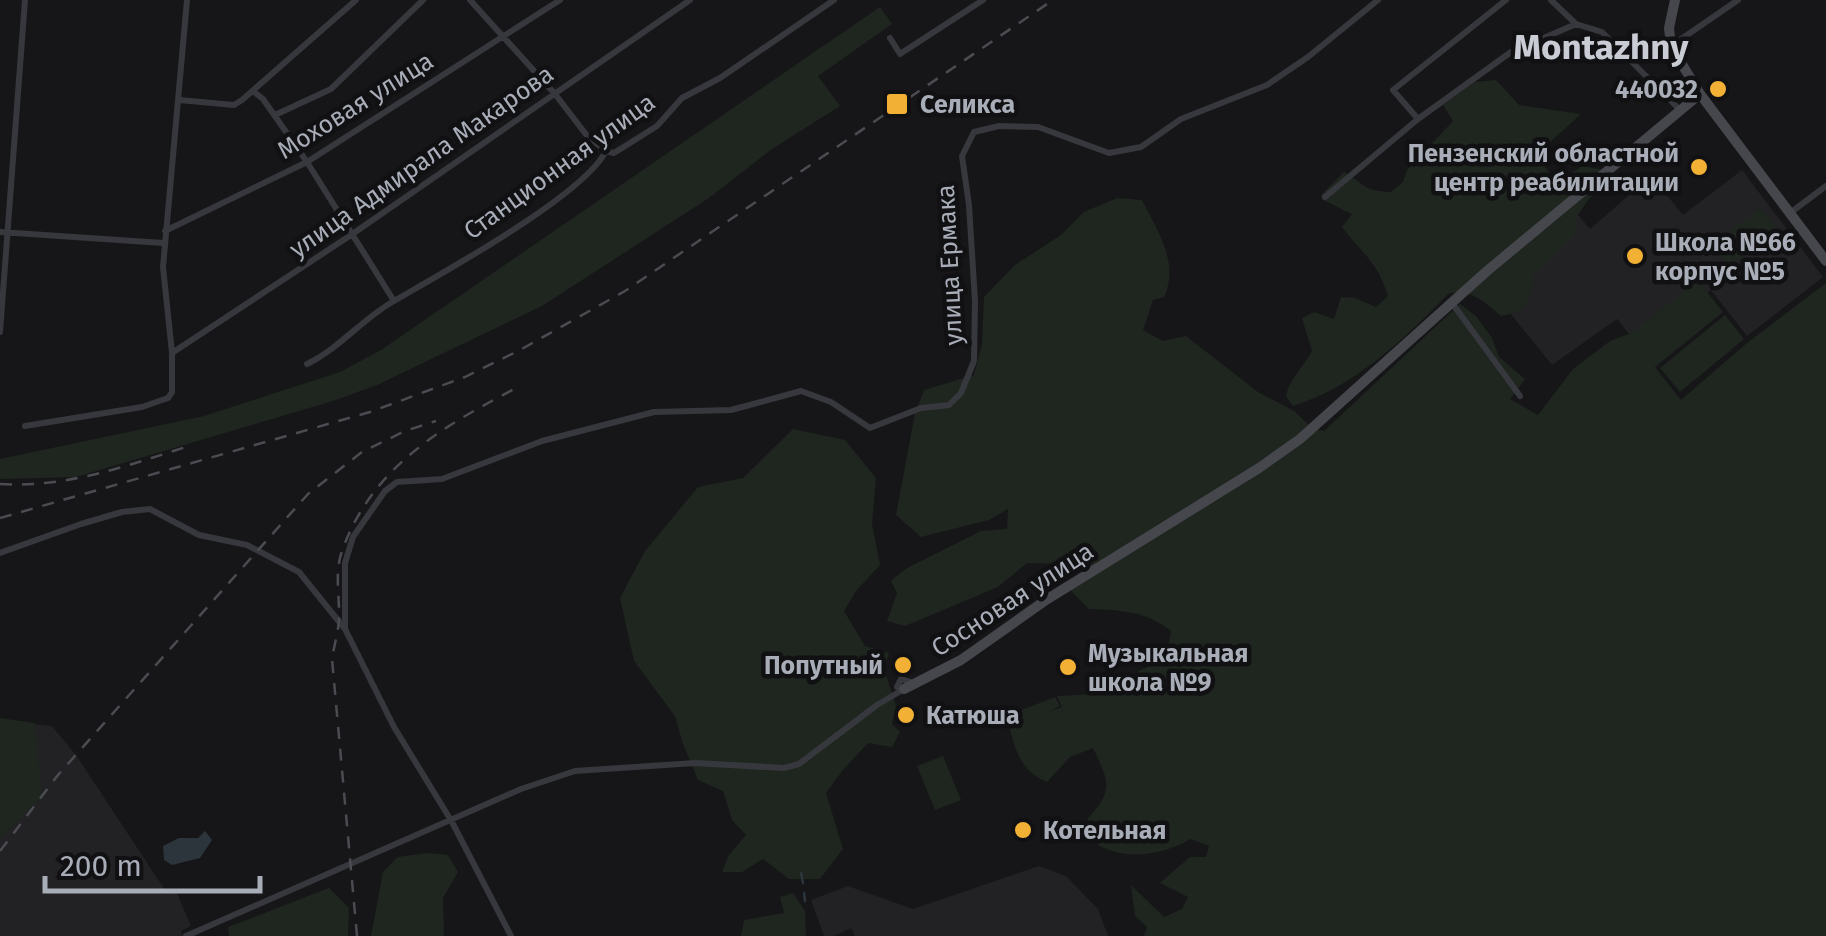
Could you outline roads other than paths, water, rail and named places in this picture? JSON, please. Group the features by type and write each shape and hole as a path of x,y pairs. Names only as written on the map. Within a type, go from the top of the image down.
{"street":[{"path":"0,332 3,232 25,0"},
{"path":"25,426 142,407 168,398 172,392 164,243 186,0"},
{"path":"178,100 234,105 356,0"},
{"path":"275,116 331,89 423,0"},
{"path":"470,0 588,136 606,151"},
{"name":"Моховая улица","path":"165,231 306,162 560,0"},
{"name":"улица Адмирала Макарова","path":"172,353 351,235 690,0"},
{"name":"Станционная улица","path":"306,364 335,348 394,300 533,216 598,165 606,151 614,153 627,146 663,122 682,98 720,78 834,0"},
{"path":"890,38 900,54 983,0"},
{"name":"улица Ермака","path":"345,628 345,564 353,538 386,491 397,482 442,479 542,441 654,412 731,410 801,391 831,402 870,428 920,408 950,405 961,393 974,361 976,301 970,258 970,205 962,156 974,132 1000,126 1038,127 1110,153 1141,147 1181,119 1224,99 1267,86 1378,0"},
{"path":"1418,119 1393,90 1506,0"},
{"path":"1551,0 1576,24 1602,32 1679,109"},
{"path":"1671,46 1738,0"},
{"path":"1675,1 1669,28 1671,46 1700,94 1826,261"},
{"path":"1325,198 1418,119 1512,52 1576,24"},
{"path":"253,90 306,162 394,300"},
{"name":"Сосновая улица","path":"186,936 521,789 575,771 694,763 784,768 799,764 877,705 961,660 1046,600 1288,448 1452,302 1700,94"},
{"path":"1790,213 1826,186"},
{"path":"3,232 164,243"},
{"path":"1452,302 1520,396"},
{"path":"0,553 95,520 150,509 199,536 247,546 299,572 345,628 394,727 452,822 512,936"}],"waterway":[{"path":"801,873 803,883"},
{"path":"804,893 805,901"}],"railway":[{"path":"0,518 370,412 465,377 520,350 625,291 1053,0"},
{"path":"357,936 332,659 339,620 342,551 372,495 414,451 465,416 520,386"},
{"path":"0,851 58,775 308,494 362,452 436,421"},
{"path":"0,484 73,479 189,446"}],"place":[{"name":"440032","path":"1718,89"},
{"name":"Селикса","path":"897,104"},
{"name":"Пензенский областной центр реабилитации","path":"1699,167"},
{"name":"Школа №66 корпус №5","path":"1635,256"},
{"name":"Попутный","path":"903,665"},
{"name":"Музыкальная школа №9","path":"1068,667"},
{"name":"Катюша","path":"906,715"},
{"name":"Котельная","path":"1023,830"}],"district":[{"name":"Montazhny","path":"1601,47"}]}
